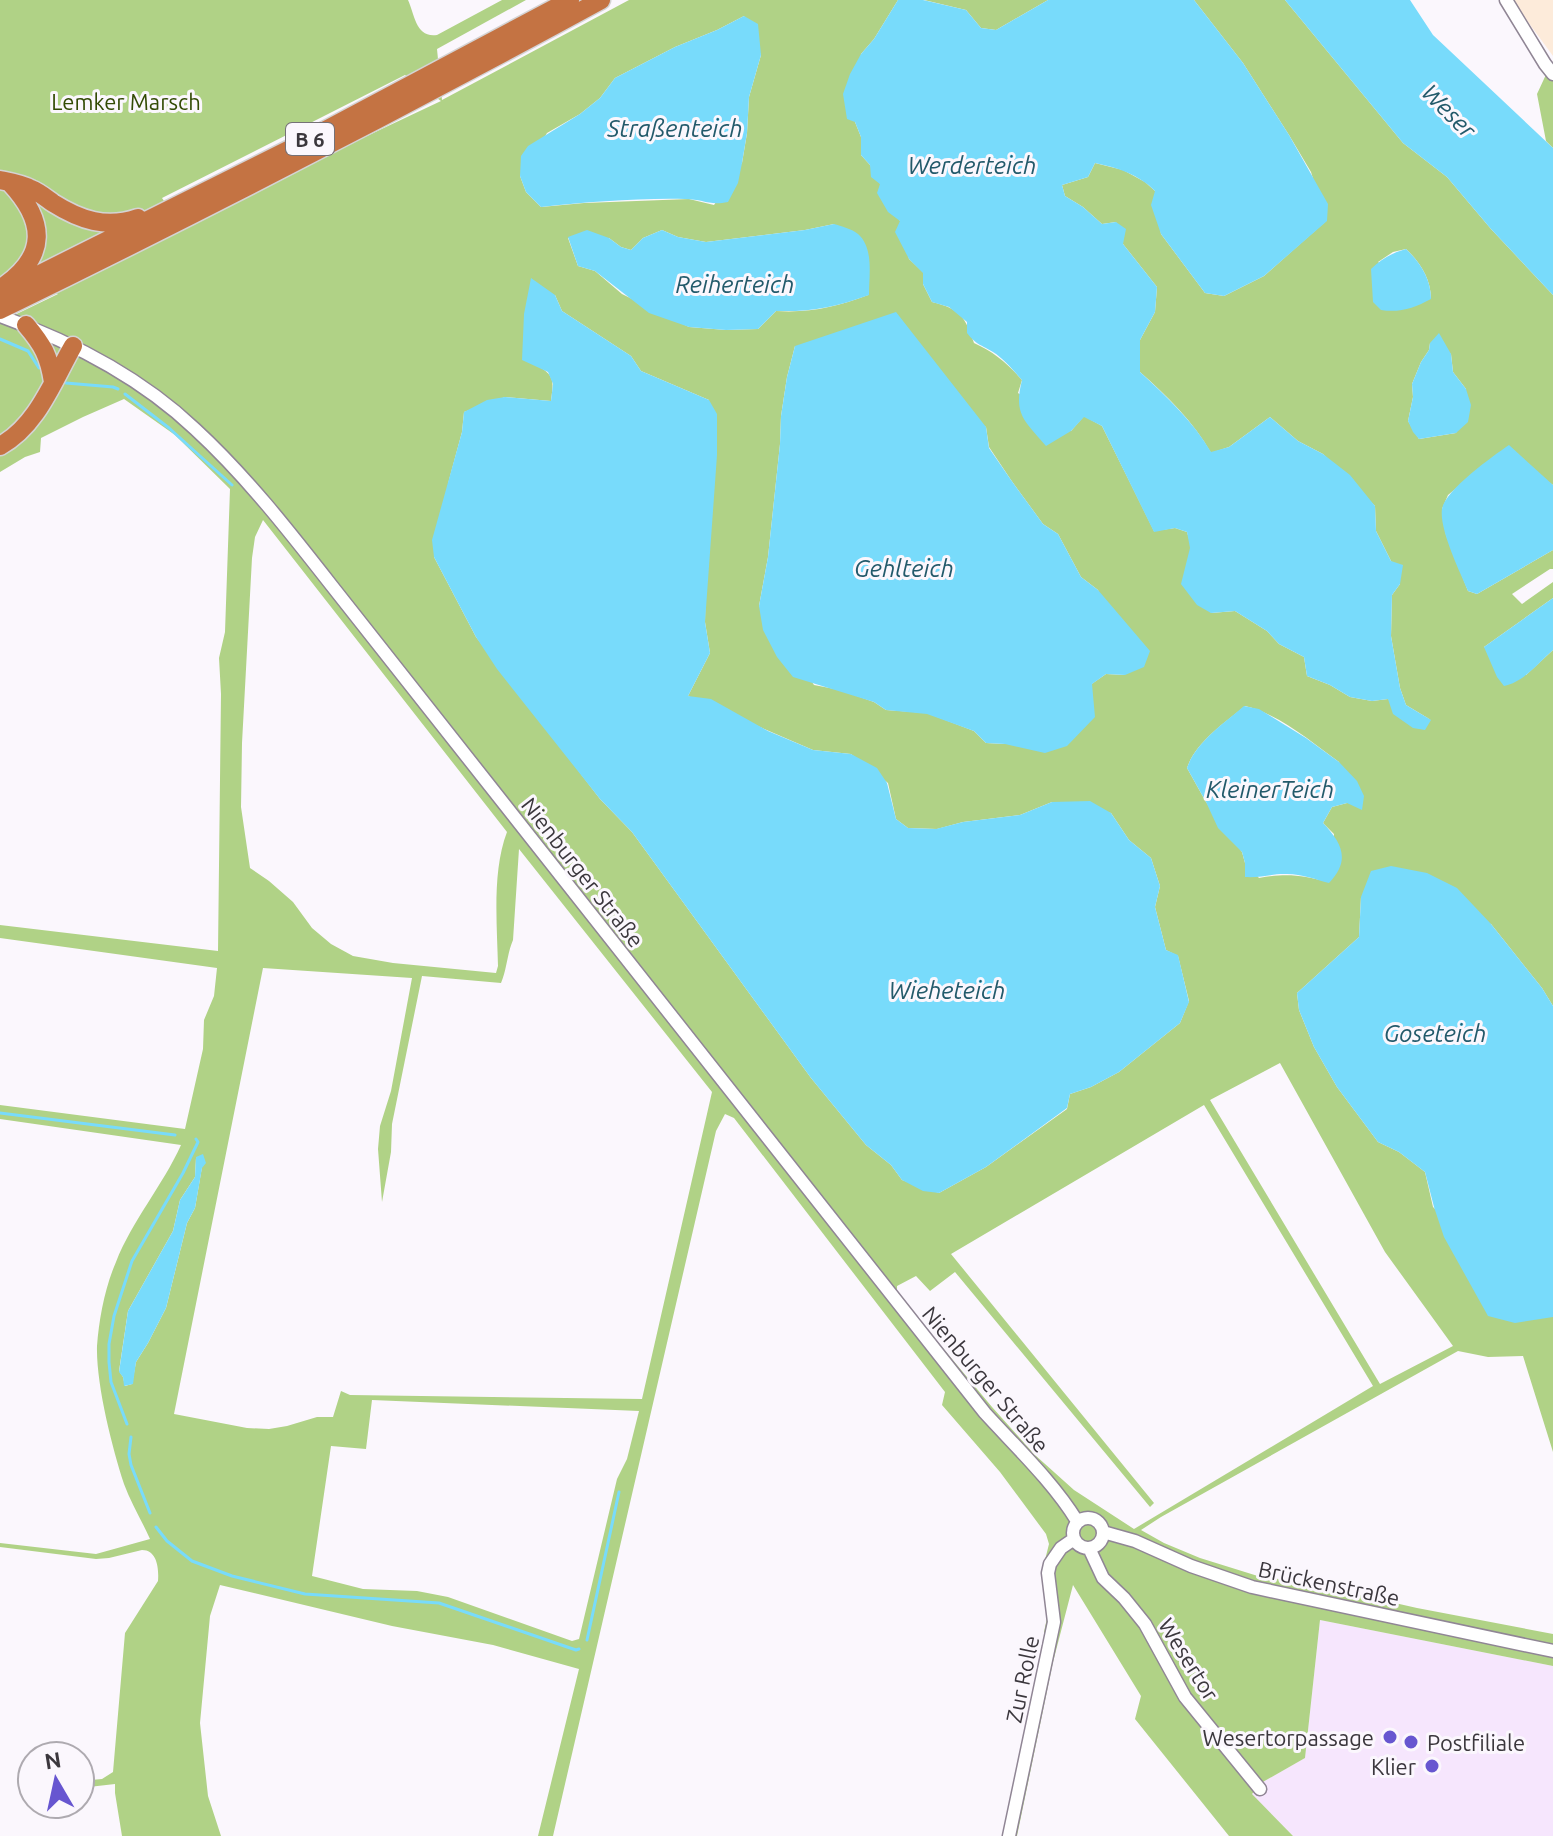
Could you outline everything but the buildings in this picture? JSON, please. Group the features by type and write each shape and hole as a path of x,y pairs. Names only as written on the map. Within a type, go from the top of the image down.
{"highway":[{"name":"B 6","path":"9,287 160,219 436,80 570,0"},
{"name":"B 6","path":"0,313 186,202 601,0"},
{"path":"5,181 31,189 82,219 99,223 160,219"},
{"path":"5,181 30,208 37,235 35,250 9,287"},
{"path":"26,325 43,346 50,362 53,382"},
{"path":"0,446 23,429 35,413 73,346"}],"street":[{"path":"1506,0 1553,74"},
{"name":"Nienburger Straße","path":"0,313 73,346 129,378 194,427 269,507 928,1343 1077,1521"},
{"path":"1091,1518 1100,1523 1103,1532 1098,1544 1089,1548 1079,1545 1074,1539 1073,1529 1077,1521 1091,1518"},
{"name":"Brückenstraße","path":"1103,1532 1135,1541 1191,1566 1252,1587 1553,1651"},
{"name":"Zur Rolle","path":"1009,1836 1054,1622 1048,1573 1061,1548 1074,1539"},
{"name":"Wesertor","path":"1089,1548 1103,1578 1145,1624 1185,1697 1260,1789"}],"shaded area":[{"path":"1512,0 1553,0 1553,56"},
{"path":"1320,1620 1553,1666 1553,1836 1293,1836 1251,1794 1261,1783 1305,1758"}],"green space":[{"name":"Lemker Marsch","path":"0,0 408,0 420,29 437,35 502,0 526,0 437,49 442,100 629,0 898,0 861,54 855,122 861,137 861,155 870,165 900,221 909,259 924,273 923,284 932,302 960,315 974,343 994,354 1022,380 1018,393 1071,431 1084,416 1102,426 1154,531 1175,528 1187,532 1211,613 1235,611 1267,631 1279,644 1304,657 1307,676 1350,697 1372,701 1388,699 1431,720 1406,705 1400,688 1391,636 1392,595 1400,584 1376,531 1375,506 1323,454 1298,441 1270,417 1229,447 1211,453 1188,420 1140,372 1140,340 1155,312 1157,287 1123,244 1116,222 1102,224 1065,196 1062,185 1088,177 1095,163 1123,170 1145,182 1155,191 1161,234 1205,293 1224,296 1264,276 1326,221 1311,172 1289,135 1243,63 1194,0 1285,0 1403,143 1447,177 1553,295 1553,485 1544,479 1466,480 1448,495 1442,509 1446,535 1468,591 1477,594 1553,550 1553,569 1512,594 1522,604 1553,582 1553,598 1484,647 1526,675 1553,650 1553,1006 1491,924 1361,897 1359,937 1297,993 1299,1010 1314,1047 1337,1087 1378,1142 1399,1152 1425,1172 1433,1207 1546,1317 1553,1317 1553,1452 1523,1356 1488,1357 1458,1351 1141,1530 1200,1558 1261,1577 1298,1581 1553,1634 1553,1666 1320,1620 1305,1758 1261,1783 1252,1794 1293,1836 1229,1836 1135,1719 1141,1696 1073,1585 1053,1662 1017,1836 1004,1836 1045,1642 1048,1613 1044,1564 1049,1544 1046,1534 1000,1472 942,1405 945,1392 734,1118 725,1114 716,1131 553,1836 538,1836 579,1669 493,1645 392,1626 220,1585 210,1616 200,1723 208,1796 221,1836 122,1836 115,1784 96,1786 96,1780 113,1772 125,1633 158,1581 154,1556 142,1550 96,1559 0,1547 0,1543 96,1554 150,1539 127,1491 115,1452 102,1397 97,1346 103,1303 116,1262 181,1145 0,1119 0,1105 185,1129 203,1049 204,1020 214,996 217,968 0,938 0,925 218,951 219,658 225,632 230,489 175,435 124,399 41,438 40,452 0,472 0,322 58,294 0,282","holes":["744,16 761,55 749,97 742,163 714,205 689,199 541,207 526,192 520,176 547,133 600,98 615,78 675,47","405,75 441,101 180,224 162,198","834,224 868,295 823,308 776,311 758,329 689,327 622,294 595,271 578,266 568,238 609,238 631,250 643,238 662,230 678,237 706,242","1406,249 1416,259 1424,271 1431,299 1378,262 1393,252","555,295 562,311 631,356 641,371 709,400 705,622 710,653 688,696 813,750 851,754 888,783 896,819 908,828 937,829 963,822 1020,815 1052,802 1111,813 1129,840 1151,858 1160,886 1155,907 1166,950 1178,956 1189,1001 1180,1023 1119,1072 1070,1094 1067,1109 986,1167 939,1193 902,1180 891,1165 866,1145 811,1078 632,832 600,799 476,637 434,557 464,412 505,397 551,401 551,377 538,366","1430,343 1451,354 1453,372 1466,389 1456,433 1419,439 1408,421 1412,384","795,346 986,427 989,447 1011,480 1043,524 1058,534 1081,577 1098,590 1125,675 1106,674 1005,744 986,743 974,731 927,713 886,710 874,702 840,690 814,685 759,606 768,557 781,416","263,520 507,832 497,880 496,973 353,956 331,944 312,928 293,902 250,868 241,807 255,537","1245,706 1282,722 1339,762 1347,803 1332,807 1323,823 1334,834 1329,882 1294,876 1259,878 1245,863 1242,852 1206,802 1187,768 1204,742","519,849 712,1092 642,1399 350,1395 341,1391 333,1417 317,1417 269,1429 247,1428 174,1414 263,968 412,978 391,1091 380,1126 378,1149 382,1202 391,1152 392,1124 422,976 501,983 513,940","1280,1063 1385,1252 1453,1346 1380,1384 1210,1100","1204,1105 1373,1386 1134,1529 1074,1490 1035,1455 897,1293 897,1286 916,1276 930,1291 955,1272 1150,1507 1154,1503 951,1254","196,1158 202,1167 195,1208 187,1223 166,1308 136,1362 132,1384 125,1386 119,1371 128,1311 173,1231 180,1200 195,1177","372,1400 639,1411 627,1459 617,1479 579,1639 572,1641 448,1597 417,1591 363,1589 312,1576 331,1446 366,1449"]},
{"path":"924,0 1048,0 996,30 981,28 966,10"},
{"path":"1550,66 1553,69 1553,148 1546,141 1537,94"}],"water":[{"name":"Werderteich","path":"898,0 923,0 966,10 981,28 996,30 1048,0 1194,0 1243,63 1328,204 1327,221 1264,276 1224,296 1205,293 1161,234 1151,205 1155,191 1127,172 1095,163 1088,177 1062,185 1065,196 1102,224 1116,222 1126,229 1123,244 1157,287 1155,312 1140,340 1140,372 1187,419 1211,452 1229,447 1270,417 1298,441 1323,454 1350,475 1375,506 1376,531 1391,561 1403,565 1400,584 1392,595 1391,636 1400,688 1406,705 1431,720 1425,730 1413,728 1393,714 1388,699 1372,701 1350,697 1307,676 1304,657 1279,644 1267,631 1235,611 1211,613 1197,605 1181,584 1190,548 1187,532 1175,528 1154,532 1102,426 1084,417 1071,431 1046,446 1020,410 1022,380 1001,358 970,337 967,322 949,307 932,302 923,284 923,273 909,259 895,232 900,221 888,212 877,193 880,184 871,177 870,165 861,155 861,137 855,122 847,119 843,94 861,54"},
{"name":"Weser","path":"1285,0 1410,0 1433,35 1553,148 1553,295 1447,177 1403,143"},
{"name":"Straßenteich","path":"744,16 758,24 761,55 749,97 747,133 738,183 728,202 649,199 541,207 526,192 520,176 521,156 528,146 580,114 600,98 615,78"},
{"name":"Reiherteich","path":"834,224 856,232 863,240 870,262 869,295 823,308 776,311 758,329 689,327 649,313 595,271 578,266 568,237 587,230 631,250 643,238 662,230 678,237 706,242"},
{"path":"1406,249 1424,271 1431,299 1407,309 1381,310 1373,302 1371,269 1387,257"},
{"name":"Wieheteich","path":"531,278 555,295 562,311 631,356 641,371 709,400 717,414 705,622 710,653 688,696 711,699 768,731 813,750 851,754 877,768 887,783 896,819 908,828 936,829 963,822 1020,815 1052,802 1090,801 1111,813 1129,840 1151,858 1160,886 1155,907 1166,950 1178,955 1189,1002 1180,1023 1119,1072 1070,1094 1067,1108 986,1167 939,1193 923,1191 902,1180 891,1165 866,1145 811,1078 632,832 600,799 497,669 476,637 434,557 432,540 462,432 464,412 487,400 505,397 551,401 553,384 548,372 522,360 524,314"},
{"name":"Gehlteich","path":"896,312 986,427 989,448 1043,524 1058,534 1081,577 1098,590 1150,651 1144,667 1125,675 1106,674 1092,684 1095,717 1067,746 1045,753 986,743 974,731 927,714 886,710 874,702 793,677 777,657 763,630 759,606 768,557 781,416 795,346"},
{"path":"1439,333 1451,354 1453,372 1466,389 1471,405 1468,422 1456,433 1419,439 1408,421 1412,384 1430,343"},
{"path":"1509,445 1553,485 1553,550 1477,594 1468,591 1455,562 1444,528 1442,509 1460,483"},
{"path":"1553,598 1553,650 1524,676 1504,686 1484,647"},
{"name":"KleinerTeich","path":"1244,706 1259,709 1306,738 1339,762 1357,781 1364,796 1362,810 1347,803 1332,807 1323,823 1339,845 1342,859 1329,883 1290,874 1245,877 1242,852 1218,828 1187,768 1203,742"},
{"name":"Goseteich","path":"1391,866 1427,873 1457,888 1491,924 1553,1006 1553,1317 1515,1323 1488,1316 1444,1237 1425,1172 1399,1152 1378,1142 1337,1087 1314,1047 1299,1010 1297,993 1359,937 1361,897 1371,871"},
{"path":"203,1154 206,1163 202,1168 195,1208 187,1223 166,1308 136,1362 133,1384 124,1386 119,1372 128,1311 173,1231 180,1200 195,1177 196,1157"}],"waterway":[{"path":"0,339 28,351 39,368"},
{"path":"66,383 118,389"},
{"path":"125,394 169,428 232,485"},
{"path":"0,1113 175,1135"},
{"path":"127,1424 111,1382 109,1344 114,1316 132,1261 183,1173 198,1142 196,1139"},
{"path":"131,1437 131,1465 150,1513"},
{"path":"587,1640 619,1492"},
{"path":"156,1527 167,1541 192,1561 232,1576 305,1594 439,1603 579,1649"}],"place":[{"name":"Wesertorpassage","path":"1390,1737"},
{"name":"Postfiliale","path":"1411,1742"},
{"name":"Klier","path":"1432,1766"}]}
